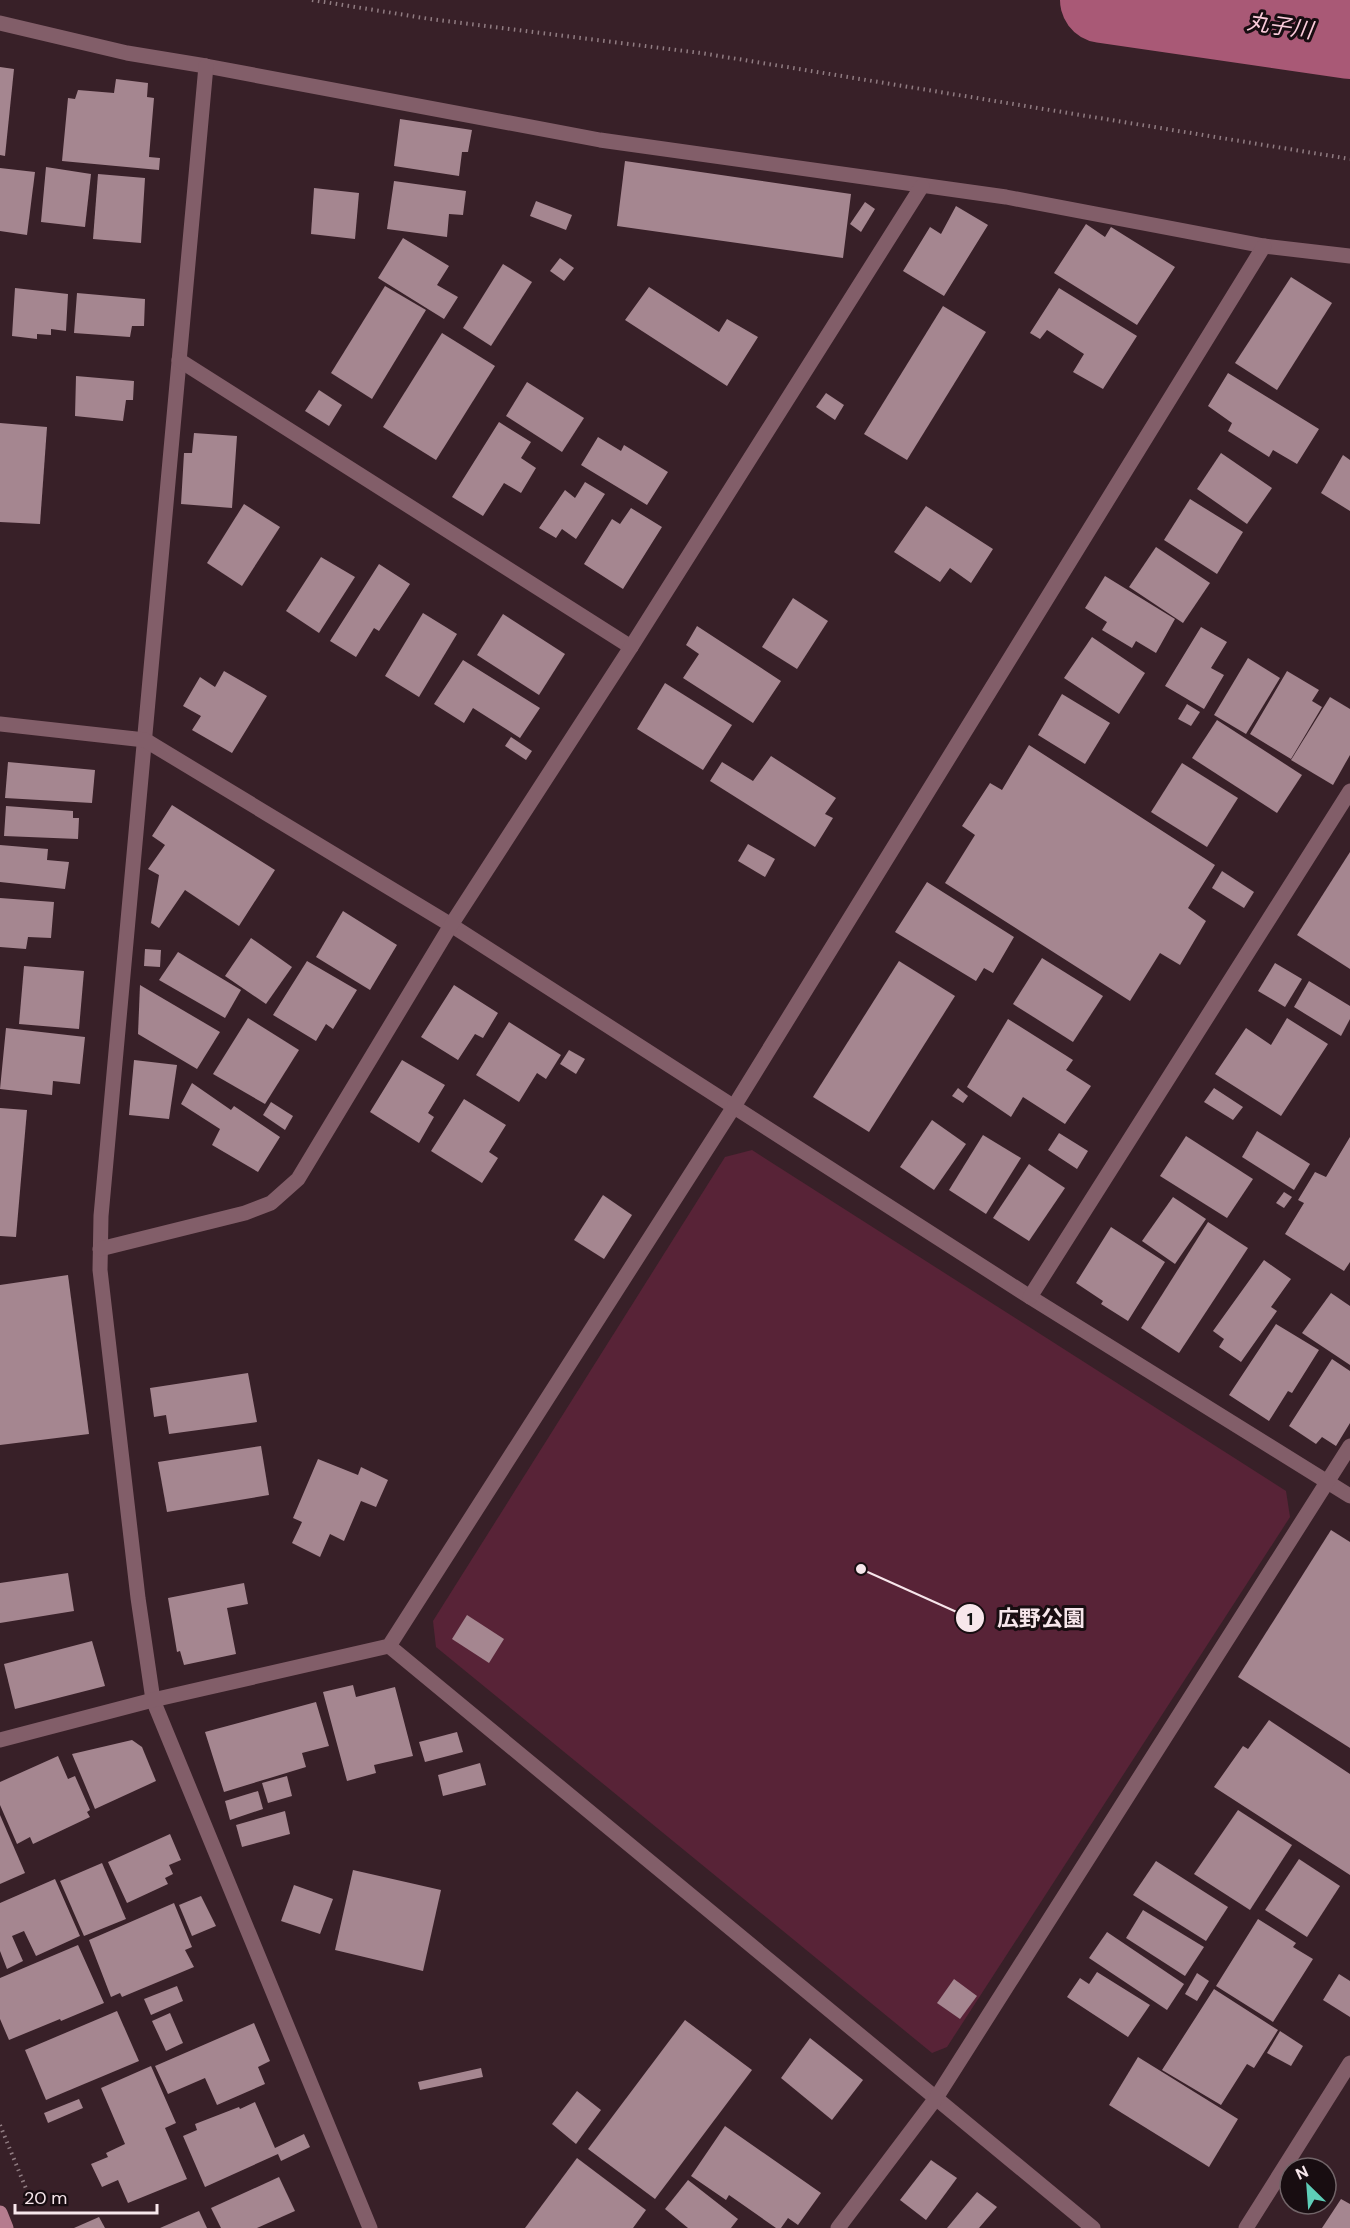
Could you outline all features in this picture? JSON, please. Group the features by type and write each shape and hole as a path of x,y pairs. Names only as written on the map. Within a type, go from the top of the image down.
{"street":[{"path":"0,23 127,53 600,140 1006,197 1264,246 1350,256"},
{"path":"207,66 145,740 100,1270 138,1598 153,1700 370,2228"},
{"path":"100,1250 245,1213 271,1203 298,1179 451,925 631,647 922,186"},
{"path":"0,1740 153,1700 389,1646 733,1108 1264,246"},
{"path":"179,360 631,647"},
{"path":"0,724 145,740 451,925 1030,1297 1350,1496"},
{"path":"1030,1297 1350,791"},
{"path":"838,2228 936,2098 1350,1446"},
{"path":"389,1646 1093,2228"},
{"path":"1245,2228 1350,2063"},
{"path":"0,2213 6,2228"}],"path":[{"path":"312,0 430,19 701,53 1350,159"},
{"path":"0,2125 29,2197"}],"shaded area":[{"path":"752,1150 1286,1491 1290,1517 947,2047 932,2053 436,1647 433,1621 725,1157"}],"building":[{"path":"0,67 14,69 5,156 0,155"},
{"path":"116,79 148,83 147,97 154,98 149,157 160,158 159,170 62,161 68,98 75,99 78,90 114,93"},
{"path":"400,119 472,130 468,152 462,152 459,176 394,166"},
{"path":"625,161 851,194 843,258 617,226"},
{"path":"46,167 91,174 85,227 41,222"},
{"path":"0,168 35,172 27,235 0,231"},
{"path":"98,174 145,178 141,243 93,239"},
{"path":"394,181 466,191 463,215 449,214 447,237 387,229"},
{"path":"314,188 359,193 355,239 311,234"},
{"path":"536,201 572,215 566,230 530,216"},
{"path":"865,202 875,209 861,232 850,224"},
{"path":"956,206 988,225 944,296 903,271 930,227 941,234"},
{"path":"1086,224 1105,237 1111,227 1175,267 1137,325 1054,273"},
{"path":"403,238 449,266 437,285 458,297 444,319 378,278"},
{"path":"560,258 574,268 564,281 550,271"},
{"path":"503,264 532,282 491,346 463,328"},
{"path":"1291,277 1332,303 1277,390 1235,363"},
{"path":"385,286 426,310 372,399 331,373"},
{"path":"649,287 719,332 727,319 758,337 727,386 625,320"},
{"path":"15,288 68,294 66,331 51,329 51,335 37,334 37,339 12,336"},
{"path":"1059,288 1137,336 1103,389 1073,372 1084,354 1047,330 1040,339 1030,333"},
{"path":"77,293 145,299 144,326 132,326 130,337 74,333"},
{"path":"943,306 986,332 907,460 864,434"},
{"path":"442,333 495,366 436,460 383,427"},
{"path":"1228,373 1319,429 1297,464 1273,450 1269,457 1228,431 1232,423 1208,406"},
{"path":"76,376 134,381 133,400 126,400 123,421 75,416"},
{"path":"527,382 584,418 562,452 506,416"},
{"path":"319,390 342,405 329,426 305,411"},
{"path":"826,393 844,405 835,420 816,407"},
{"path":"499,422 531,442 521,458 536,468 521,493 504,483 483,516 452,497"},
{"path":"0,423 47,427 40,524 0,522"},
{"path":"194,433 237,436 232,508 181,504 184,453 192,453"},
{"path":"598,437 621,451 624,445 668,472 647,505 581,465"},
{"path":"1221,453 1272,488 1247,524 1197,489"},
{"path":"1343,455 1350,460 1350,511 1321,493"},
{"path":"585,482 605,494 576,539 562,529 556,538 539,528 565,490 575,498"},
{"path":"1190,499 1243,532 1217,574 1164,540"},
{"path":"244,504 280,527 242,586 207,563"},
{"path":"926,506 993,549 971,583 950,568 940,582 894,552"},
{"path":"631,508 662,527 623,589 584,564 612,519 620,524"},
{"path":"1156,547 1210,583 1183,623 1129,587"},
{"path":"321,557 355,577 319,633 286,611"},
{"path":"379,564 410,584 379,631 374,628 356,657 330,641"},
{"path":"1105,576 1175,619 1156,653 1136,641 1132,648 1102,630 1107,622 1085,608"},
{"path":"793,598 828,621 797,669 762,647"},
{"path":"423,613 457,634 419,697 385,676"},
{"path":"503,614 565,654 539,695 477,655"},
{"path":"697,626 781,681 753,723 683,678 699,654 686,645"},
{"path":"1201,627 1227,642 1211,668 1224,675 1204,709 1165,686"},
{"path":"1092,637 1145,673 1119,714 1064,678"},
{"path":"1248,658 1280,678 1246,734 1214,715"},
{"path":"463,660 540,708 520,738 473,708 464,723 434,704"},
{"path":"224,671 267,696 232,753 192,730 201,716 183,706 200,677 215,687"},
{"path":"1287,671 1319,690 1312,701 1322,707 1291,759 1250,734"},
{"path":"665,683 732,725 703,770 637,729"},
{"path":"1062,694 1110,723 1085,764 1038,735"},
{"path":"1330,697 1350,709 1350,755 1333,785 1291,760"},
{"path":"1187,704 1200,712 1191,726 1178,719"},
{"path":"1217,720 1302,775 1277,813 1192,758"},
{"path":"511,737 532,751 526,760 505,746"},
{"path":"1029,745 1215,865 1188,908 1206,921 1180,965 1160,953 1130,1001 945,883 975,835 962,826 990,783 1002,790"},
{"path":"771,756 836,798 825,814 833,818 815,847 710,781 722,762 753,781"},
{"path":"8,762 95,770 92,803 5,798"},
{"path":"1182,763 1238,798 1207,847 1151,812"},
{"path":"172,805 275,870 239,926 185,890 159,928 151,923 159,875 148,869 165,845 152,836"},
{"path":"6,806 73,811 73,818 79,818 78,839 4,836"},
{"path":"748,844 775,859 765,877 738,861"},
{"path":"0,845 48,849 47,860 69,862 65,889 0,882"},
{"path":"1350,852 1350,969 1297,935"},
{"path":"1222,871 1254,892 1244,908 1212,888"},
{"path":"927,882 1014,937 993,973 984,968 976,981 895,932"},
{"path":"0,898 54,902 51,938 28,937 26,949 0,947"},
{"path":"343,911 397,945 370,990 316,957"},
{"path":"251,938 292,967 266,1004 225,976"},
{"path":"145,949 161,950 160,967 144,966"},
{"path":"178,952 241,990 225,1018 159,980"},
{"path":"1042,958 1103,996 1073,1042 1013,1004"},
{"path":"307,961 357,990 333,1029 326,1024 316,1041 273,1015"},
{"path":"899,961 955,996 869,1132 813,1097"},
{"path":"1275,963 1302,979 1285,1007 1258,991"},
{"path":"24,966 84,971 79,1029 19,1024"},
{"path":"1309,981 1350,1006 1350,1019 1341,1036 1294,1007"},
{"path":"140,985 220,1032 197,1069 138,1034"},
{"path":"454,985 498,1013 483,1038 475,1034 458,1060 421,1037"},
{"path":"248,1018 299,1050 265,1104 213,1074"},
{"path":"1287,1018 1328,1044 1281,1116 1215,1074 1246,1028 1271,1045"},
{"path":"1008,1019 1073,1060 1066,1070 1091,1086 1065,1124 1023,1097 1011,1117 967,1087"},
{"path":"509,1022 561,1055 546,1079 537,1073 519,1102 476,1075"},
{"path":"6,1028 85,1037 80,1084 53,1081 52,1095 0,1089"},
{"path":"569,1050 585,1059 576,1074 560,1064"},
{"path":"134,1060 177,1065 169,1119 129,1115"},
{"path":"402,1060 445,1085 428,1113 434,1117 419,1143 370,1112"},
{"path":"192,1083 231,1110 234,1106 280,1137 258,1172 212,1145 220,1129 181,1104"},
{"path":"958,1088 968,1096 963,1103 952,1096"},
{"path":"1214,1088 1243,1107 1233,1120 1204,1102"},
{"path":"464,1099 506,1125 489,1152 498,1158 482,1183 431,1151"},
{"path":"271,1102 293,1116 285,1130 263,1115"},
{"path":"0,1108 27,1110 16,1237 0,1236"},
{"path":"932,1120 966,1144 934,1190 900,1167"},
{"path":"1257,1131 1310,1164 1294,1190 1242,1157"},
{"path":"1059,1133 1088,1151 1077,1169 1048,1150"},
{"path":"983,1135 1021,1158 986,1214 949,1190"},
{"path":"1186,1136 1253,1179 1227,1218 1160,1176"},
{"path":"1350,1137 1350,1262 1344,1271 1285,1234 1304,1203 1298,1200 1315,1172 1326,1177"},
{"path":"1029,1164 1065,1188 1029,1241 993,1218"},
{"path":"1284,1192 1292,1197 1284,1208 1276,1203"},
{"path":"603,1195 632,1215 604,1259 574,1240"},
{"path":"1173,1197 1206,1219 1175,1264 1142,1241"},
{"path":"1208,1222 1248,1248 1179,1353 1141,1328"},
{"path":"1111,1227 1165,1262 1128,1321 1101,1304 1103,1301 1076,1283"},
{"path":"1264,1260 1291,1279 1271,1307 1277,1311 1241,1362 1219,1347 1224,1339 1213,1331"},
{"path":"68,1275 89,1434 0,1445 0,1285"},
{"path":"1331,1293 1350,1306 1350,1365 1302,1333"},
{"path":"1276,1324 1319,1350 1292,1393 1288,1391 1269,1421 1229,1395"},
{"path":"1332,1359 1350,1371 1350,1423 1336,1446 1322,1437 1316,1444 1289,1426"},
{"path":"248,1373 257,1422 169,1434 166,1415 154,1417 150,1388"},
{"path":"261,1446 269,1495 167,1512 158,1462"},
{"path":"318,1459 358,1475 361,1467 388,1480 376,1507 361,1501 344,1541 330,1534 320,1557 292,1543 302,1522 293,1518"},
{"path":"1331,1530 1350,1542 1350,1748 1238,1677"},
{"path":"68,1573 74,1611 0,1623 0,1583"},
{"path":"244,1583 248,1604 227,1608 236,1654 184,1665 180,1651 177,1652 168,1598"},
{"path":"467,1615 504,1639 489,1663 452,1639"},
{"path":"92,1641 105,1686 15,1709 4,1664"},
{"path":"353,1685 356,1697 395,1687 413,1756 374,1765 376,1773 347,1781 323,1692"},
{"path":"316,1702 329,1746 302,1753 306,1767 224,1792 205,1732"},
{"path":"1269,1720 1350,1774 1350,1875 1214,1787 1243,1746 1248,1749"},
{"path":"457,1732 463,1752 425,1762 419,1742"},
{"path":"132,1740 142,1747 156,1781 95,1809 72,1754"},
{"path":"58,1756 68,1779 75,1776 90,1810 87,1812 90,1817 33,1844 30,1837 17,1844 0,1805 0,1782"},
{"path":"480,1763 486,1785 443,1796 438,1775"},
{"path":"287,1776 292,1796 268,1803 262,1783"},
{"path":"258,1791 263,1809 230,1820 225,1801"},
{"path":"1238,1810 1292,1845 1250,1910 1194,1874"},
{"path":"285,1811 290,1834 242,1847 236,1825"},
{"path":"0,1815 25,1873 0,1884"},
{"path":"170,1834 181,1860 169,1865 173,1874 165,1878 168,1884 127,1903 108,1862"},
{"path":"1299,1859 1340,1886 1307,1937 1265,1910"},
{"path":"1156,1861 1228,1907 1206,1941 1133,1895"},
{"path":"102,1863 126,1919 84,1936 60,1881"},
{"path":"353,1870 441,1890 423,1971 335,1950"},
{"path":"55,1879 80,1936 36,1956 24,1931 12,1936 23,1961 7,1969 0,1951 0,1903"},
{"path":"294,1885 333,1899 320,1934 281,1921"},
{"path":"201,1896 216,1926 192,1936 179,1905"},
{"path":"174,1903 192,1947 185,1950 194,1967 122,1997 120,1993 111,1997 89,1940"},
{"path":"1143,1910 1204,1947 1185,1976 1126,1938"},
{"path":"1258,1919 1296,1943 1293,1947 1313,1959 1273,2022 1216,1986"},
{"path":"1107,1932 1184,1984 1167,2010 1089,1958"},
{"path":"78,1945 104,2003 9,2040 0,2019 0,1978"},
{"path":"1097,1972 1150,2005 1128,2037 1067,1997 1080,1978 1089,1984"},
{"path":"1197,1973 1209,1981 1197,2001 1185,1994"},
{"path":"1339,1974 1350,1981 1350,2017 1323,2000"},
{"path":"954,1979 977,1996 960,2019 937,2003"},
{"path":"177,1986 183,2001 151,2015 144,1999"},
{"path":"1214,1989 1278,2030 1254,2068 1247,2064 1221,2105 1162,2070"},
{"path":"117,2011 139,2061 46,2100 25,2050"},
{"path":"170,2013 183,2043 166,2051 152,2021"},
{"path":"685,2020 752,2070 655,2199 588,2149"},
{"path":"254,2023 270,2061 258,2067 265,2084 217,2105 205,2078 168,2094 155,2066"},
{"path":"1280,2031 1303,2046 1291,2066 1267,2053"},
{"path":"810,2038 863,2080 832,2120 781,2078"},
{"path":"1138,2057 1238,2119 1209,2167 1109,2105"},
{"path":"151,2066 176,2123 165,2128 187,2179 128,2203 118,2180 102,2187 91,2164 108,2157 106,2153 125,2144 101,2088"},
{"path":"481,2068 483,2077 420,2090 418,2082"},
{"path":"577,2091 601,2110 576,2144 552,2124"},
{"path":"79,2099 83,2108 48,2123 44,2113"},
{"path":"255,2102 275,2148 304,2134 310,2147 281,2161 278,2154 205,2187 183,2136 197,2130 195,2124"},
{"path":"725,2126 821,2193 798,2225 788,2218 781,2228 776,2228 729,2195 726,2200 691,2176"},
{"path":"577,2158 646,2210 633,2228 525,2228"},
{"path":"931,2160 957,2178 926,2220 900,2200"},
{"path":"279,2177 295,2211 257,2228 221,2228 211,2208"},
{"path":"688,2180 738,2219 731,2228 688,2228 665,2209"},
{"path":"977,2192 997,2207 979,2228 947,2228"},
{"path":"1341,2199 1350,2204 1350,2228 1322,2228 1330,2216 1338,2216 1338,2204"},
{"path":"199,2211 207,2228 160,2228"},
{"path":"99,2217 105,2228 74,2228"}],"waterway":[{"name":"丸子川","path":"1103,0 1350,36"}],"place":[{"name":"広野公園","path":"861,1569"}]}
